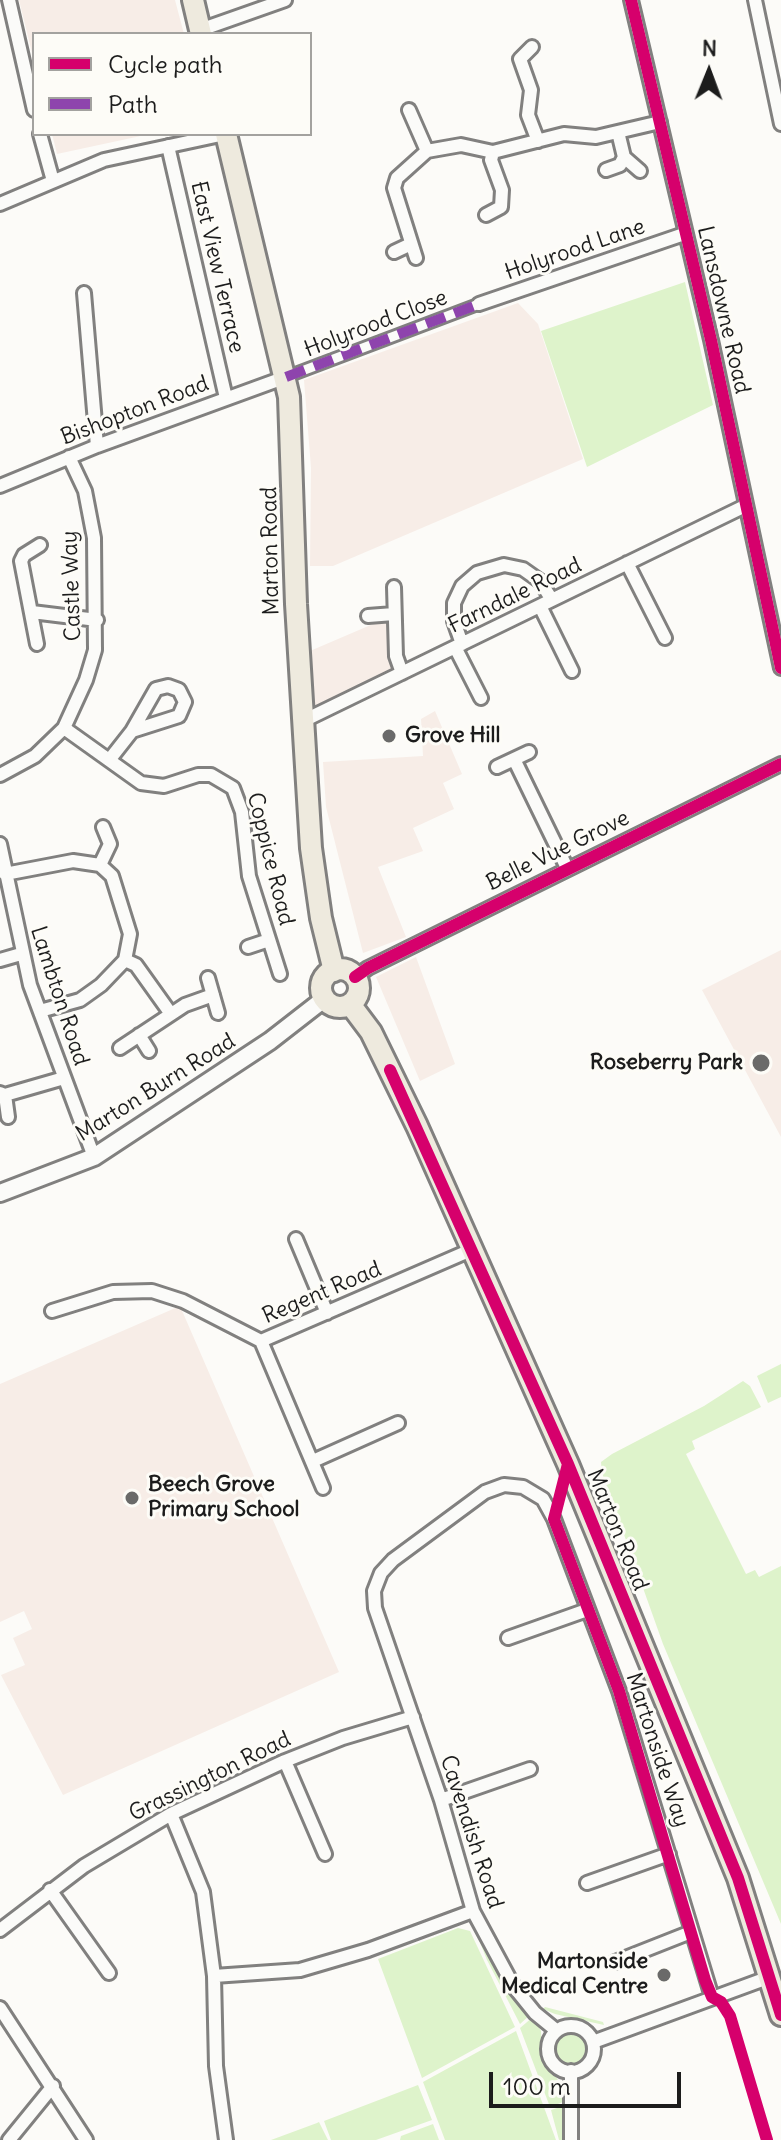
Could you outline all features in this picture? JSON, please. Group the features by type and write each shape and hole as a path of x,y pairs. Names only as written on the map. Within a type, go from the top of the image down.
{"main road":[{"path":"193,0 200,32"},
{"name":"Marton Road","path":"226,136 286,377 293,451 311,848 321,918 334,971"},
{"path":"334,971 345,971 355,977 358,988 350,1004 333,1006 324,999 322,982 334,971"},
{"name":"Marton Road","path":"350,1004 371,1032 412,1115 568,1464 738,1878 781,2015"}],"street":[{"path":"9,0 32,101"},
{"path":"200,32 285,0"},
{"name":"Lansdowne Road","path":"631,0 745,506 776,627 781,668"},
{"path":"755,0 781,124"},
{"path":"532,47 514,57 531,90 528,115 538,141"},
{"path":"409,110 427,151"},
{"path":"416,258 394,188 397,178 427,151 461,145 493,152 564,134 596,137 660,122"},
{"path":"618,132 624,157 640,171"},
{"path":"41,136 53,181"},
{"path":"0,204 104,160 216,136"},
{"name":"East View Terrace","path":"168,146 226,398"},
{"path":"486,215 501,207 502,190 491,160 493,152"},
{"path":"606,170 620,165 624,157"},
{"name":"Holyrood Lane","path":"479,304 684,234"},
{"path":"394,252 411,244"},
{"path":"84,293 97,446"},
{"name":"Holyrood Close","path":"286,377 479,304"},
{"name":"Bishopton Road","path":"0,486 97,446 286,377"},
{"name":"Castle Way","path":"0,775 35,756 64,728 86,680 95,650 94,538 85,491 69,457"},
{"name":"Farndale Road","path":"303,721 745,506"},
{"path":"37,644 21,561 24,555 40,545"},
{"path":"627,563 665,638"},
{"path":"481,698 458,645 454,621 454,603 462,586 477,573 504,565 523,569 540,581 572,671"},
{"path":"394,587 396,656 402,673"},
{"path":"32,612 97,620"},
{"path":"368,616 394,614"},
{"name":"Coppice Road","path":"64,728 141,783 152,786 211,775 233,788 242,812 249,876 280,974"},
{"path":"110,759 132,731"},
{"path":"497,767 529,752"},
{"path":"514,759 567,868"},
{"name":"Belle Vue Grove","path":"355,977 567,868 781,764"},
{"path":"100,865 110,844 103,827"},
{"name":"Lambton Road","path":"0,844 21,954 94,1157"},
{"path":"5,874 73,861 100,865 112,876 130,934 125,960 101,985 80,1000 40,1011"},
{"name":"Coppice Road","path":"248,947 269,940"},
{"path":"0,960 21,954"},
{"path":"125,960 136,965 171,1014"},
{"path":"208,978 218,1013"},
{"path":"120,1048 171,1014 213,995"},
{"name":"Marton Burn Road","path":"0,1193 94,1157 257,1049 324,999"},
{"path":"139,1035 149,1051"},
{"path":"8,1117 2,1094 64,1078"},
{"path":"296,1239 327,1313"},
{"name":"Regent Road","path":"52,1311 113,1292 152,1291 183,1301 261,1341 471,1250"},
{"path":"261,1341 323,1488"},
{"path":"313,1461 398,1423"},
{"name":"Cavendish Road","path":"554,1519 543,1499 523,1487 504,1485 485,1492 381,1573 374,1591 375,1608 441,1800 473,1911 514,1987 535,2013 557,2031"},
{"name":"Martonside Way","path":"554,1519 619,1691 712,1997"},
{"path":"508,1638 587,1610"},
{"name":"Grassington Road","path":"0,1930 84,1866 171,1814 285,1761 343,1738 413,1717"},
{"path":"285,1761 325,1854"},
{"path":"441,1800 530,1769"},
{"path":"171,1814 203,1892 214,1976 216,2066 226,2140"},
{"path":"587,1883 669,1854"},
{"path":"50,1890 109,1973"},
{"path":"214,1976 300,1970 368,1950 473,1911"},
{"path":"615,1962 691,1932"},
{"path":"593,2042 770,1977"},
{"path":"0,2008 86,2140"},
{"path":"578,2027 593,2042 590,2062 571,2071 558,2067 550,2056 550,2042 557,2031 578,2027"},
{"path":"571,2071 571,2140"},
{"path":"9,2140 53,2086"}],"shaded area":[{"path":"19,0 175,0 183,32 32,32 32,53"},
{"path":"52,136 141,136 57,154"},
{"path":"518,303 538,324 583,459 333,566 310,566 311,468 304,380"},
{"path":"387,618 392,670 312,708 310,651"},
{"path":"435,711 462,774 443,783 454,809 413,828 423,851 378,867 406,937 363,953 326,807 323,762 423,756 421,719"},
{"name":"Roseberry Park","path":"781,950 781,1137 702,990"},
{"path":"416,957 455,1064 420,1081 376,977"},
{"name":"Beech Grove Primary School","path":"180,1306 339,1672 63,1795 1,1675 25,1665 13,1638 32,1629 24,1611 0,1622 0,1384"}],"green space":[{"path":"685,282 713,405 587,467 541,331"},
{"path":"781,1364 781,1397 768,1403 757,1376"},
{"path":"743,1381 750,1386 761,1407 692,1441 695,1449 686,1454 746,1574 755,1570 759,1577 781,1566 781,1924 663,1644 602,1473 601,1462"},
{"path":"471,1920 530,2015 520,2024 487,1960"},
{"path":"458,1928 470,1931 515,2027 422,2078 378,1959"},
{"path":"543,2009 603,2022 604,2025 555,2014"},
{"path":"533,2017 541,2031 542,2056 562,2086 563,2102 550,2107 520,2028"},
{"path":"516,2031 556,2140 445,2140 423,2082"},
{"path":"572,2032 584,2037 589,2049 584,2061 572,2066 560,2061 555,2049 560,2037"},
{"path":"418,2085 432,2120 376,2140 331,2140 324,2121"},
{"path":"563,2106 567,2140 559,2140 551,2110"},
{"path":"317,2123 328,2140 271,2140"},
{"path":"433,2124 439,2140 400,2140 401,2136"}],"marked path":[{"path":"286,377 479,304"}],"cycle path":[{"path":"631,0 711,340 781,668"},
{"path":"355,977 781,764"},
{"path":"390,1070 568,1464 738,1878 781,2015"},
{"path":"568,1464 554,1519 619,1691 705,1980 712,1997 721,2002 730,2016 767,2140"}],"place":[{"name":"Grove Hill","path":"389,736"},
{"name":"Roseberry Park","path":"761,1063"},
{"name":"Beech Grove Primary School","path":"132,1498"},
{"name":"Martonside Medical Centre","path":"664,1975"}]}
